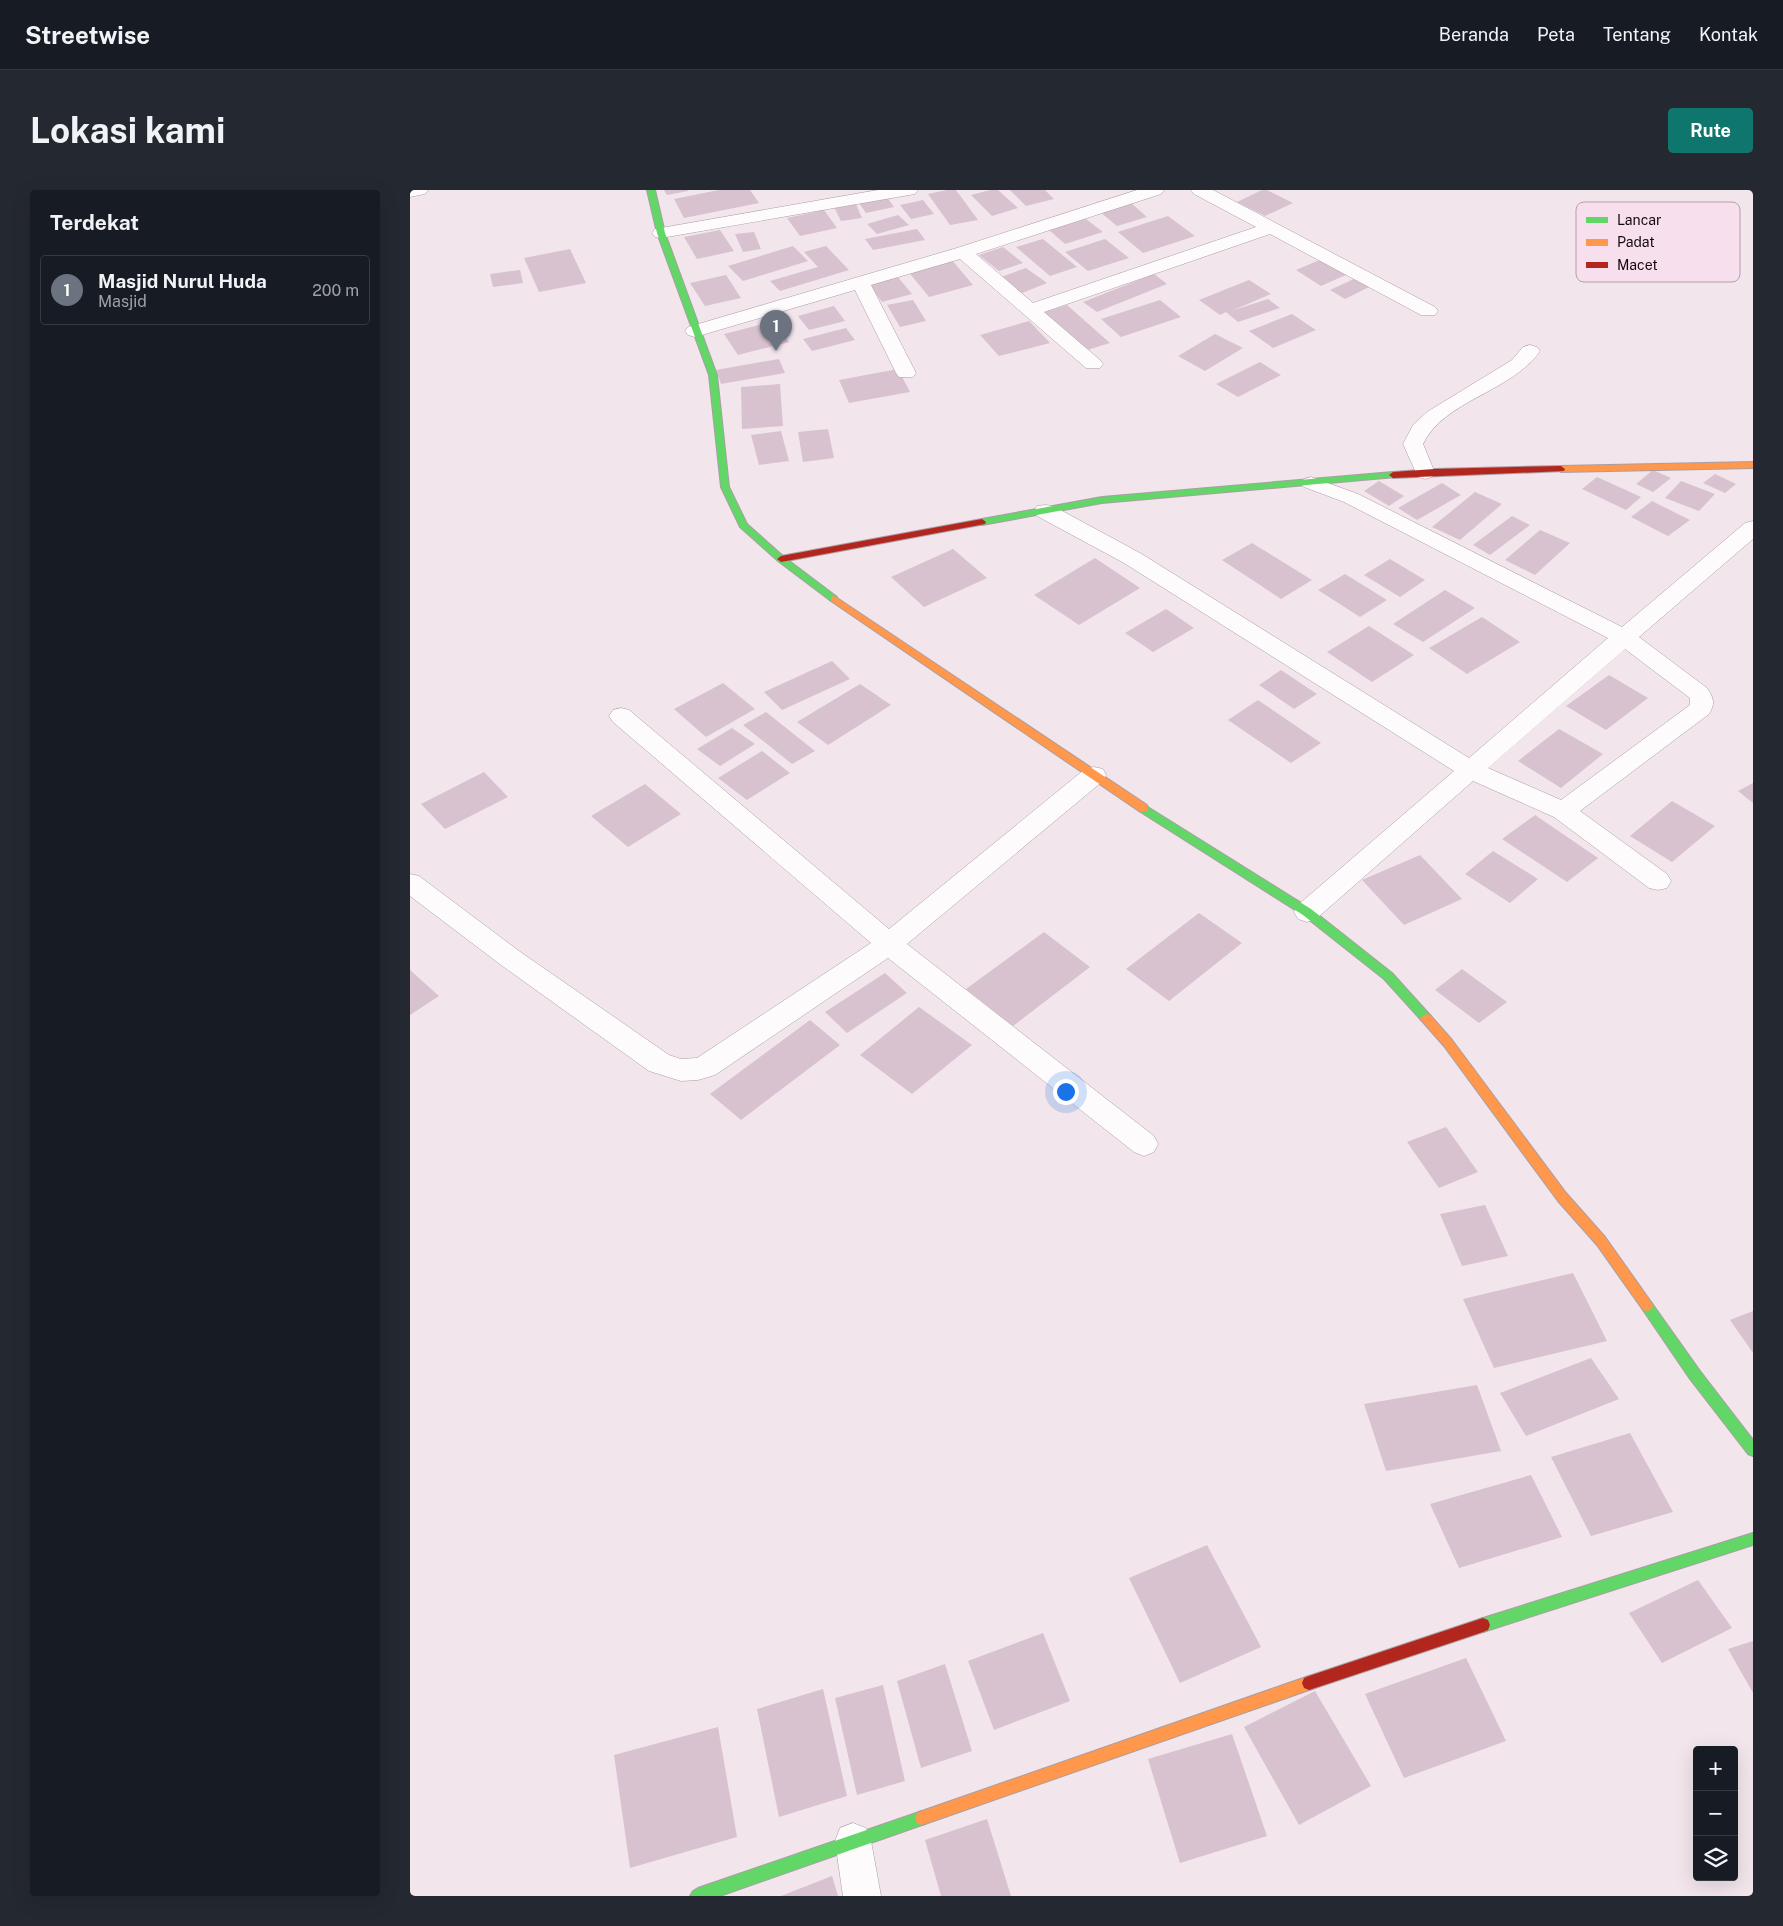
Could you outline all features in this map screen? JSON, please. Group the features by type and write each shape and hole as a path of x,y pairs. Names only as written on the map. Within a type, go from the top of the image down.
{"street":[{"path":"410,192 418,190"},
{"path":"652,190 661,233 695,331 713,375 725,486 743,525 781,558 845,607 1133,803 1307,912 1388,976 1448,1043 1562,1197 1601,1242 1695,1375 1753,1450"},
{"path":"661,233 909,190"},
{"path":"695,331 963,252 1155,190"},
{"path":"1200,190 1273,227 1428,311"},
{"path":"1030,310 1273,227"},
{"path":"963,252 1093,364"},
{"path":"861,283 906,373"},
{"path":"1425,473 1413,444 1420,429 1434,416 1519,364 1530,351"},
{"path":"781,558 1102,500 1425,473 1753,464"},
{"path":"1311,482 1351,498 1624,637 1699,693 1703,703 1701,708 1563,811"},
{"path":"1045,510 1132,558 1470,770 1563,811 1658,881"},
{"path":"1307,912 1624,637 1753,528"},
{"path":"621,716 889,944 1144,1144"},
{"path":"410,883 510,958 659,1063 674,1070 688,1072 705,1067 889,944 1094,775"},
{"path":"698,1896 852,1840 1397,1652 1753,1538"},
{"path":"852,1840 862,1896"}],"building":[{"path":"664,190 688,190 688,191 667,195"},
{"path":"719,190 750,190 759,203 684,218 674,199"},
{"path":"956,190 978,220 950,225 928,194"},
{"path":"998,190 1018,208 992,216 971,195"},
{"path":"1010,190 1045,190 1054,199 1026,206"},
{"path":"1262,190 1267,190 1293,203 1265,216 1237,202"},
{"path":"887,197 894,207 866,213 859,203"},
{"path":"923,200 934,214 911,219 900,205"},
{"path":"1130,202 1147,217 1117,226 1099,211"},
{"path":"856,204 862,218 841,221 834,207"},
{"path":"824,210 837,228 800,236 787,218"},
{"path":"898,215 909,225 877,234 867,224"},
{"path":"1168,216 1195,236 1143,253 1118,232"},
{"path":"1086,219 1103,232 1065,244 1049,230"},
{"path":"917,229 925,240 873,250 865,239"},
{"path":"720,230 734,251 697,259 684,237"},
{"path":"754,232 761,249 743,252 735,234"},
{"path":"1043,239 1077,267 1050,276 1016,247"},
{"path":"1105,239 1129,258 1088,271 1065,252"},
{"path":"793,246 808,261 743,281 728,266"},
{"path":"826,246 849,270 780,291 770,281 818,267 804,252"},
{"path":"1003,247 1023,263 999,271 979,255"},
{"path":"570,249 586,283 539,292 524,258"},
{"path":"951,259 973,285 929,297 907,270"},
{"path":"1322,259 1348,274 1321,286 1296,270"},
{"path":"1026,268 1047,283 1022,293 1001,277"},
{"path":"520,270 523,283 493,287 490,274"},
{"path":"1154,274 1167,284 1097,312 1083,302"},
{"path":"726,275 741,298 705,306 690,283"},
{"path":"897,276 912,294 882,302 868,283"},
{"path":"1356,278 1371,286 1345,299 1330,290"},
{"path":"1249,280 1271,294 1231,311 1268,299 1280,308 1238,322 1226,312 1220,315 1199,300"},
{"path":"913,300 926,321 900,327 887,305"},
{"path":"1160,300 1181,317 1121,337 1101,319"},
{"path":"1067,305 1110,343 1084,351 1042,313"},
{"path":"834,306 845,321 809,330 798,316"},
{"path":"1292,314 1316,330 1273,348 1249,331"},
{"path":"775,321 789,342 738,355 724,334"},
{"path":"1029,321 1050,343 999,356 980,335"},
{"path":"846,328 855,340 812,351 803,339"},
{"path":"1215,334 1243,348 1205,371 1178,356"},
{"path":"779,359 785,373 721,384 716,370"},
{"path":"1260,362 1281,375 1238,397 1216,384"},
{"path":"898,369 910,392 849,403 839,380"},
{"path":"780,384 783,426 742,429 741,387"},
{"path":"828,429 834,458 803,462 798,432"},
{"path":"781,431 789,461 759,465 751,435"},
{"path":"1653,470 1671,478 1653,492 1636,484"},
{"path":"1715,474 1736,484 1725,493 1703,483"},
{"path":"1597,477 1641,497 1626,510 1582,489"},
{"path":"1379,481 1404,496 1389,506 1364,491"},
{"path":"1681,481 1715,494 1699,511 1665,498"},
{"path":"1442,483 1461,495 1417,520 1398,508"},
{"path":"1475,492 1502,504 1460,540 1432,527"},
{"path":"1652,501 1690,520 1668,536 1631,517"},
{"path":"1512,516 1530,525 1490,555 1473,545"},
{"path":"1540,530 1570,543 1535,575 1505,560"},
{"path":"1252,543 1312,580 1281,599 1222,560"},
{"path":"953,549 987,578 924,607 891,577"},
{"path":"1095,558 1140,588 1079,625 1034,595"},
{"path":"1390,559 1425,580 1400,597 1364,575"},
{"path":"1345,574 1387,600 1360,617 1318,590"},
{"path":"1445,590 1475,608 1423,642 1393,624"},
{"path":"1166,609 1194,628 1153,652 1125,633"},
{"path":"1482,617 1520,642 1467,674 1429,648"},
{"path":"1369,626 1414,655 1372,682 1327,652"},
{"path":"832,661 850,679 782,710 764,692"},
{"path":"1281,670 1317,694 1294,709 1259,685"},
{"path":"1609,675 1648,698 1606,730 1566,706"},
{"path":"723,683 755,709 706,737 674,709"},
{"path":"860,684 891,705 828,745 797,722"},
{"path":"1258,700 1321,743 1291,763 1228,720"},
{"path":"766,712 815,751 792,764 743,725"},
{"path":"732,728 755,744 720,766 697,749"},
{"path":"1559,729 1603,754 1561,788 1518,761"},
{"path":"762,751 790,773 747,800 718,778"},
{"path":"484,772 508,797 445,829 421,804"},
{"path":"1753,783 1753,803 1738,791"},
{"path":"645,784 681,814 628,847 591,816"},
{"path":"1672,801 1715,826 1672,862 1630,836"},
{"path":"1535,815 1598,858 1567,882 1502,839"},
{"path":"1493,851 1538,879 1510,903 1465,874"},
{"path":"1420,855 1462,899 1404,925 1362,880"},
{"path":"1199,913 1242,943 1169,1001 1126,969"},
{"path":"1044,932 1090,967 1013,1026 966,989"},
{"path":"1462,969 1507,1002 1479,1023 1435,990"},
{"path":"410,970 439,996 410,1015"},
{"path":"885,973 907,993 847,1033 825,1012"},
{"path":"919,1007 972,1045 912,1094 860,1055"},
{"path":"810,1020 840,1045 741,1120 710,1094"},
{"path":"1446,1127 1478,1172 1439,1188 1407,1142"},
{"path":"1485,1205 1508,1256 1462,1266 1440,1214"},
{"path":"1573,1273 1607,1341 1494,1368 1463,1299"},
{"path":"1753,1311 1753,1353 1730,1320"},
{"path":"1591,1358 1619,1399 1526,1436 1500,1393"},
{"path":"1477,1385 1501,1451 1386,1471 1364,1404"},
{"path":"1630,1433 1673,1512 1591,1536 1551,1457"},
{"path":"1531,1475 1562,1537 1459,1568 1430,1504"},
{"path":"1207,1545 1261,1647 1180,1683 1129,1578"},
{"path":"1698,1580 1732,1628 1662,1663 1629,1613"},
{"path":"1043,1633 1070,1701 994,1730 968,1661"},
{"path":"1753,1641 1753,1693 1728,1649"},
{"path":"1466,1658 1506,1741 1404,1778 1365,1694"},
{"path":"945,1664 972,1751 921,1768 897,1681"},
{"path":"883,1685 905,1781 857,1795 835,1698"},
{"path":"823,1689 847,1796 779,1817 757,1709"},
{"path":"1315,1691 1371,1786 1299,1825 1244,1727"},
{"path":"718,1727 737,1837 630,1868 614,1755"},
{"path":"1232,1734 1267,1836 1180,1863 1148,1759"},
{"path":"987,1819 1011,1896 941,1896 925,1840"},
{"path":"832,1876 838,1896 781,1896"}],"traffic: fast":[{"path":"651,190 661,233 713,375 725,487 743,525 781,559 834,599"},
{"path":"982,522 1102,500 1393,475"},
{"path":"1143,808 1307,912 1388,976 1426,1018"},
{"path":"1647,1306 1695,1375 1753,1450"},
{"path":"1483,1625 1753,1539"},
{"path":"698,1896 922,1818"}],"traffic: slow":[{"path":"1561,469 1753,465"},
{"path":"834,599 1143,808"},
{"path":"1426,1018 1448,1043 1562,1197 1601,1241 1647,1306"},
{"path":"922,1818 1309,1683"}],"traffic: jam":[{"path":"1393,475 1434,472 1561,469"},
{"path":"781,559 982,522"},
{"path":"1309,1683 1483,1625"}],"place":[{"name":"Masjid Nurul Huda","path":"776,351"}]}
